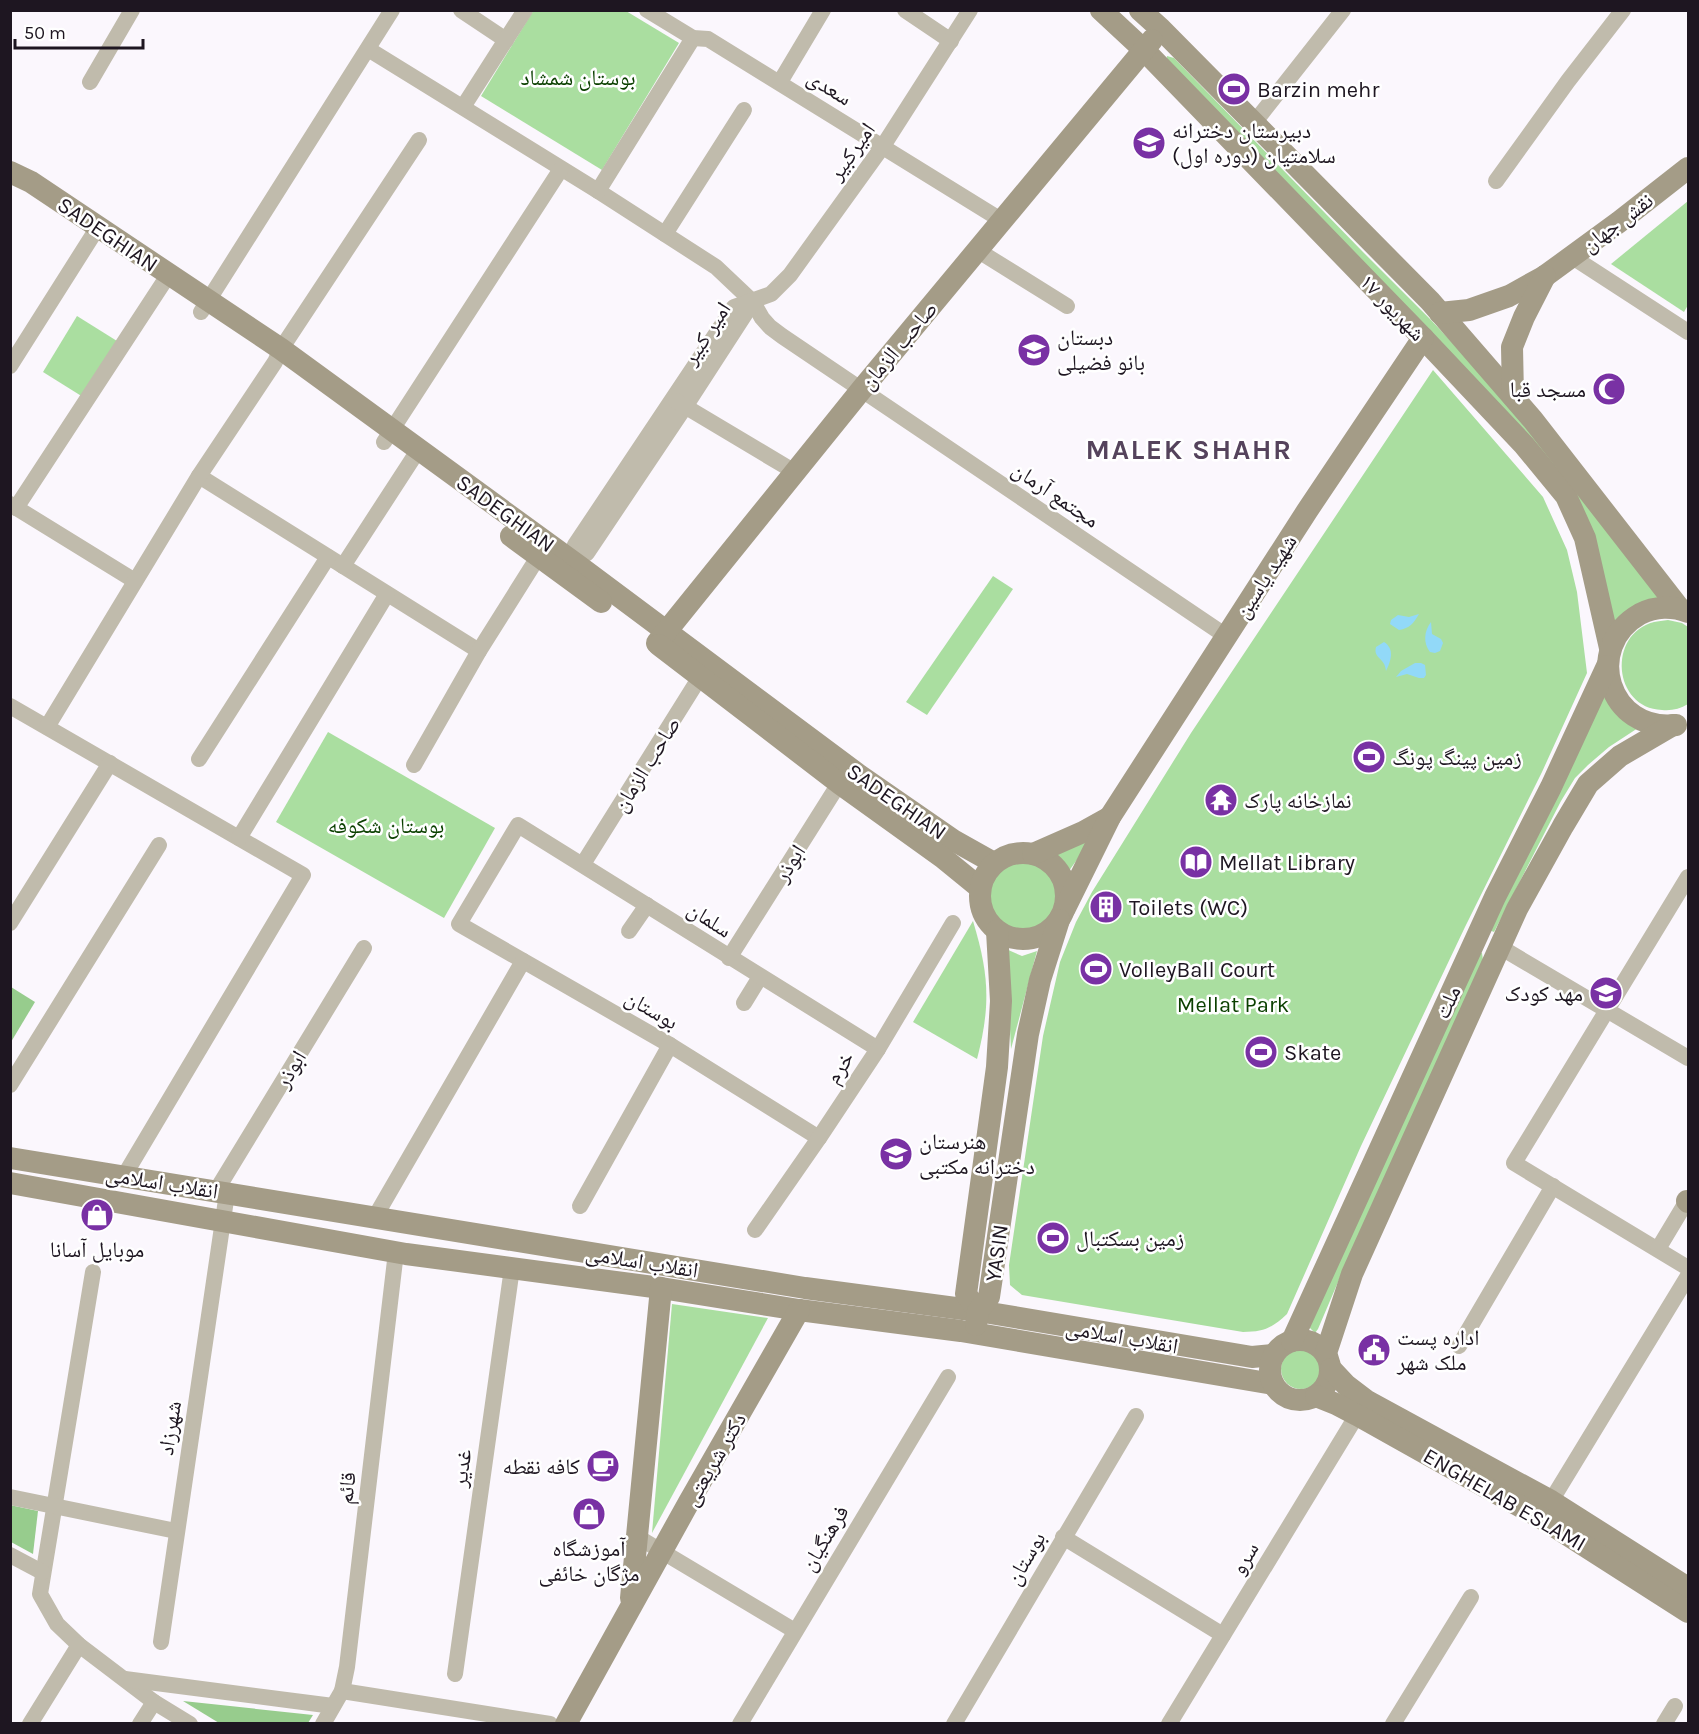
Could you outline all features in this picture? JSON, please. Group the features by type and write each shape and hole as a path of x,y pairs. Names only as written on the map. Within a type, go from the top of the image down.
{"street":[{"path":"90,82 132,10"},
{"path":"205,306 392,10"},
{"path":"461,10 506,40"},
{"path":"463,108 525,10"},
{"path":"780,82 823,10"},
{"path":"905,10 951,41"},
{"name":"امیرکبیر","path":"753,302 771,294 790,275 883,146 970,10"},
{"name":"۱۷ شهریور","path":"1101,10 1144,50 1423,338 1524,445 1566,496 1585,538 1609,657 1610,683 1616,698 1627,711 1641,720 1657,725 1681,723"},
{"name":"۱۷ شهریور","path":"1140,10 1440,313 1533,420 1684,610"},
{"path":"1254,123 1343,10"},
{"path":"1496,181 1568,81 1623,10"},
{"name":"سعدی","path":"656,13 693,38 708,39 1001,219"},
{"name":"صاحب الزمان","path":"662,637 1001,219 1161,29"},
{"path":"598,191 693,38"},
{"name":"مجتمع آرمان","path":"368,49 716,267 753,302 770,327 1226,636"},
{"path":"665,234 744,110"},
{"path":"47,727 199,476 419,140"},
{"name":"نقش جهان","path":"1440,313 1469,310 1509,296 1545,276 1689,168"},
{"path":"388,436 561,169"},
{"name":"SADEGHIAN","path":"10,172 31,182 94,233"},
{"name":"SADEGHIAN","path":"10,189 94,233 278,356 662,637 844,775 980,888"},
{"path":"10,366 94,233"},
{"path":"977,250 1067,306"},
{"path":"1571,256 1686,325"},
{"path":"1513,396 1512,347 1545,276"},
{"path":"135,581 13,506 164,279"},
{"name":"امیر کبیر","path":"679,403 587,554 579,552 575,546 679,403 753,302"},
{"name":"شهید یاسین","path":"997,932 1010,938 1024,940 1050,931 1062,914 1110,817 1226,636 1423,338"},
{"path":"679,403 795,472"},
{"path":"199,759 335,562 415,455"},
{"path":"199,476 479,651"},
{"path":"414,765 479,651 542,549"},
{"path":"239,838 387,594"},
{"name":"ملت","path":"1292,1341 1496,897 1551,787 1618,633 1630,620 1645,611 1662,607 1684,610"},
{"name":"صاحب الزمان","path":"583,864 705,670"},
{"path":"10,706 303,875 124,1176"},
{"name":"ملت","path":"1328,1361 1352,1274 1517,909 1587,784 1620,756 1681,723"},
{"path":"10,923 110,763"},
{"name":"SADEGHIAN","path":"844,775 994,863"},
{"name":"ابوذر","path":"729,958 844,775"},
{"name":"شهید یاسین","path":"994,863 1020,852 1033,854 1083,832 1110,817"},
{"name":"سلمان","path":"459,924 518,825 878,1050"},
{"path":"10,1085 159,845"},
{"path":"1033,854 1054,865 1061,874 1067,896 1062,914"},
{"path":"994,863 983,879 979,897 988,922 997,932"},
{"path":"1689,877 1514,1163 1689,1268"},
{"path":"629,931 647,905"},
{"name":"YASIN","path":"976,1322 989,1297 1028,1034 1040,980 1062,914"},
{"name":"خرم","path":"755,1230 878,1050 953,923"},
{"name":"بوستان","path":"459,924 670,1045 819,1138"},
{"name":"YASIN","path":"976,1322 966,1294 997,1067 1001,1001 997,932"},
{"path":"1500,947 1689,1058"},
{"name":"ابوذر","path":"222,1192 364,948"},
{"path":"375,1217 523,961"},
{"path":"744,1003 760,977"},
{"path":"580,1206 670,1045"},
{"name":"انقلاب اسلامی","path":"10,1158 805,1288 1273,1384 1288,1398 1298,1400 1316,1396"},
{"name":"انقلاب اسلامی","path":"10,1183 396,1252 661,1288 799,1310 976,1322 1252,1358 1274,1355"},
{"path":"1459,1346 1553,1186"},
{"name":"شهرزاد","path":"160,1642 223,1222 222,1192"},
{"path":"1658,1249 1688,1200"},
{"name":"قائم","path":"323,1724 342,1691 349,1656 396,1252"},
{"name":"غدیر","path":"455,1674 512,1268"},
{"path":"93,1272 40,1594 57,1624 79,1645 154,1702 190,1724"},
{"path":"1551,1501 1689,1276"},
{"name":"دکتر شریعتی","path":"630,1609 661,1288"},
{"name":"دکتر شریعتی","path":"565,1722 799,1310"},
{"path":"1273,1384 1270,1364 1278,1348 1301,1339 1311,1341 1319,1346 1346,1385 1366,1401 1551,1501 1689,1588"},
{"path":"1316,1396 1325,1388 1329,1378 1328,1361"},
{"name":"فرهنگیان","path":"740,1724 948,1377"},
{"name":"ENGHELAB ESLAMI","path":"1316,1396 1357,1415 1541,1518 1689,1612"},
{"name":"سرو","path":"1169,1724 1357,1415"},
{"name":"بوستان","path":"954,1724 1136,1416"},
{"path":"10,1497 176,1531"},
{"path":"636,1536 795,1631"},
{"path":"1063,1537 1223,1635"},
{"path":"10,1555 42,1572"},
{"path":"1397,1722 1471,1597"},
{"path":"30,1724 79,1645"},
{"path":"123,1679 333,1706"},
{"path":"342,1691 565,1722"},
{"path":"140,1724 154,1702"},
{"path":"1664,1724 1675,1706"}],"green space":[{"name":"بوستان شمشاد","path":"533,11 626,11 679,43 602,170 481,96"},
{"path":"1167,56 1174,58 1492,385 1663,600 1647,601 1635,605 1613,623 1590,527 1166,64"},
{"path":"1688,201 1688,305 1684,312 1611,264"},
{"path":"77,316 117,341 83,397 43,372"},
{"name":"Mellat Park","path":"1433,370 1543,497 1567,550 1577,592 1587,673 1542,772 1361,1146 1287,1314 1267,1328 1243,1332 1022,1295 1010,1285 1009,1265 1043,1036 1060,962 1076,922 1092,892 1191,733"},
{"path":"993,576 1013,589 927,715 906,702"},
{"path":"1668,620 1688,627 1688,704 1672,710 1662,710 1646,706 1633,697 1622,670 1623,655 1629,641 1639,629 1654,622"},
{"path":"1603,690 1638,728 1609,747 1575,778 1494,932 1489,930"},
{"name":"بوستان شکوفه","path":"328,732 495,828 444,918 276,822"},
{"path":"1099,829 1066,875 1061,863 1052,855"},
{"path":"1022,858 1036,861 1049,869 1057,882 1060,896 1057,910 1049,923 1036,931 1022,934 1008,931 995,923 987,910 984,896 987,882 995,869 1008,861"},
{"path":"973,921 982,957 986,990 985,1022 977,1059 913,1022"},
{"path":"1006,949 1022,956 1037,951 1011,1049"},
{"path":"1478,952 1482,953 1483,960 1315,1333 1309,1327"},
{"path":"11,987 35,1002 11,1042"},
{"path":"672,1304 768,1318 652,1533"},
{"path":"1301,1349 1309,1350 1315,1355 1320,1361 1320,1377 1315,1383 1309,1388 1301,1389 1293,1388 1287,1383 1282,1377 1281,1369 1282,1361 1287,1355 1293,1350"},
{"path":"10,1505 38,1511 33,1554 11,1542"},
{"path":"183,1701 313,1715 308,1723 219,1723"}],"water":[{"path":"1419,614 1409,627 1399,630 1390,624 1391,620 1398,615 1409,617"},
{"path":"1431,622 1432,634 1441,639 1443,643 1440,651 1435,653 1430,652 1425,641"},
{"path":"1384,642 1391,652 1386,671 1384,663 1376,654 1376,647"},
{"path":"1415,663 1425,665 1424,678 1407,674 1396,677 1401,671"}],"place":[{"name":"Barzin mehr","path":"1234,89"},
{"name":"دبیرستان دخترانه سلامتیان (دوره اول)","path":"1149,143"},
{"name":"دبستان بانو فضیلی","path":"1034,350"},
{"name":"مسجد قبا","path":"1609,389"},
{"name":"زمین پینگ پونگ","path":"1369,757"},
{"name":"نمازخانه پارک","path":"1221,800"},
{"name":"Mellat Library","path":"1196,862"},
{"name":"Toilets (WC)","path":"1106,907"},
{"name":"VolleyBall Court","path":"1096,969"},
{"name":"مهد کودک","path":"1606,993"},
{"name":"Skate","path":"1261,1052"},
{"name":"هنرستان دخترانه مکتبی","path":"896,1154"},
{"name":"موبایل آسانا","path":"97,1215"},
{"name":"زمین بسکتبال","path":"1053,1238"},
{"name":"اداره پست ملک شهر","path":"1374,1350"},
{"name":"کافه نقطه","path":"603,1466"},
{"name":"آموزشگاه مژگان خائفی","path":"589,1514"}],"district":[{"name":"MALEK SHAHR","path":"1189,449"}]}
